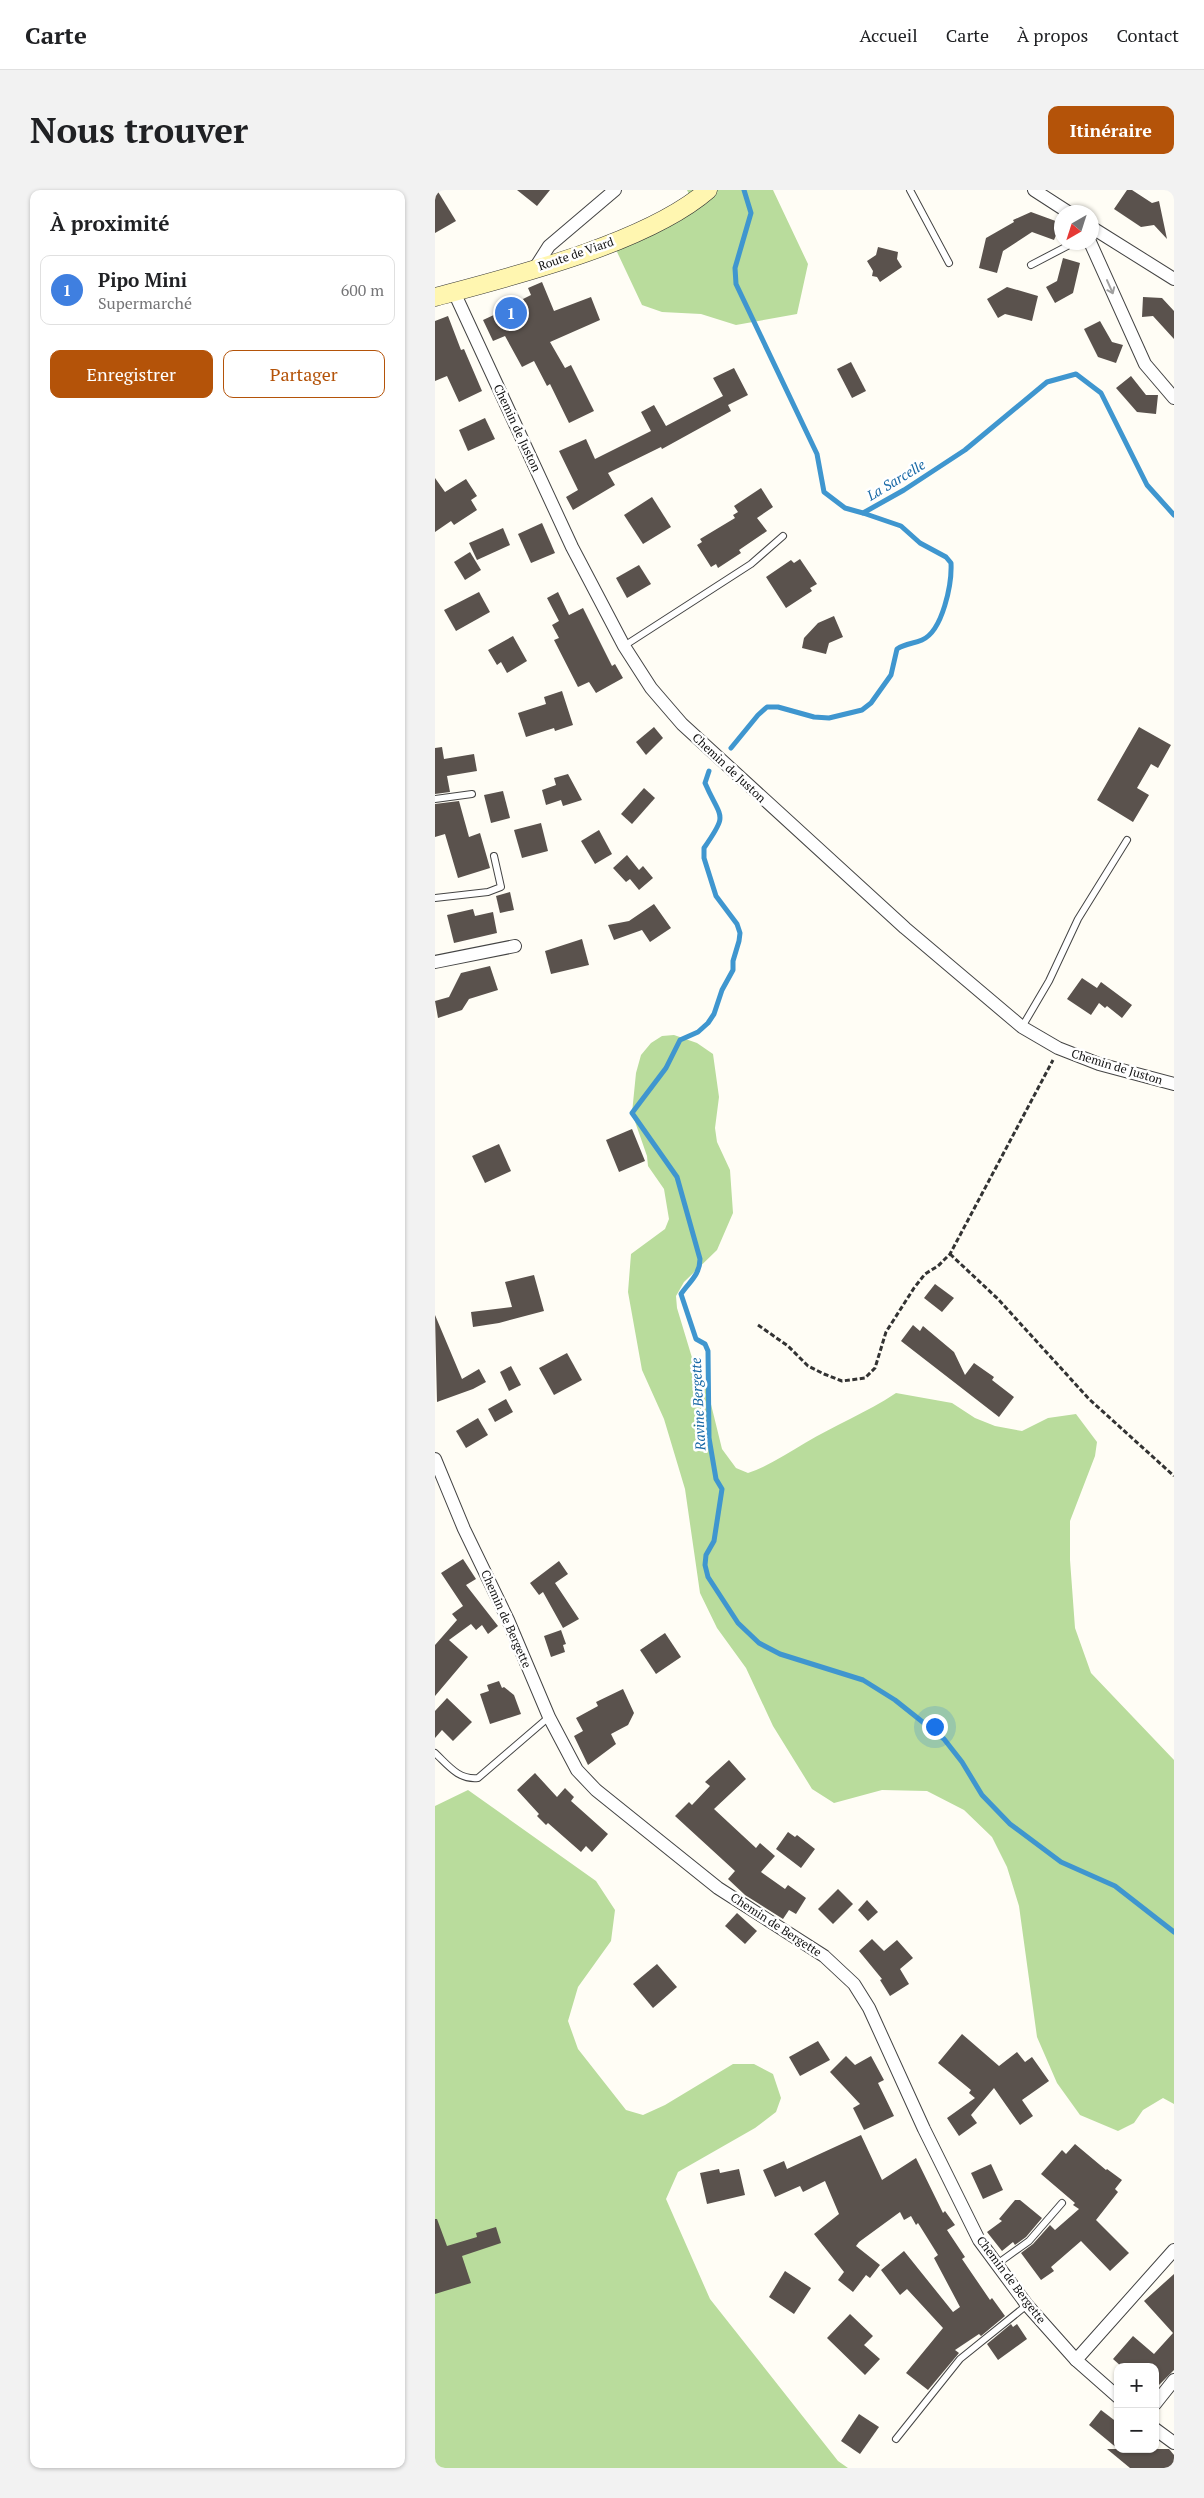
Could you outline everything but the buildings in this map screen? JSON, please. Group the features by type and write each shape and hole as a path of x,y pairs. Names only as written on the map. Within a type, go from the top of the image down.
{"main road":[{"name":"Route de Viard","path":"435,297 597,248 643,229 702,195"}],"street":[{"path":"535,268 549,246 615,190"},
{"path":"1033,190 1057,205"},
{"path":"1099,232 1174,279"},
{"path":"1093,250 1145,364 1174,398"},
{"name":"Chemin de Juston","path":"454,292 572,547 624,646 651,688 682,724 905,928 1022,1027 1058,1048 1099,1064 1174,1084"},
{"path":"435,962 515,946"},
{"name":"Chemin de Bergette","path":"435,1460 464,1529 508,1620 549,1717 577,1770 596,1790 718,1888 824,1956 854,1984 869,2008 924,2129 979,2240 1027,2305 1076,2360 1114,2393"},
{"path":"1076,2360 1174,2250"},
{"path":"1159,2399 1174,2380"},
{"path":"1159,2432 1174,2443"}],"lane":[{"path":"910,190 949,263"},
{"path":"1031,265 1060,250"},
{"path":"624,646 751,564 783,536"},
{"path":"435,799 472,794"},
{"path":"1022,1027 1049,981 1078,919 1127,840"},
{"path":"435,898 489,892 501,887 494,856"},
{"path":"435,1753 459,1776 470,1779 478,1778 549,1717"},
{"path":"997,2264 1029,2241 1062,2203"},
{"path":"895,2439 960,2359 1027,2305"}],"path":[{"path":"758,1325 798,1354 809,1366 824,1374 842,1381 865,1378 875,1368 886,1332 914,1288 925,1274 938,1266 950,1254 1027,1111 1058,1048"},
{"path":"950,1254 998,1299 1089,1399 1174,1476"}],"green space":[{"path":"687,190 773,190 808,264 797,314 736,325 701,314 662,312 642,305 610,237 676,223 695,207"},
{"path":"674,1035 697,1043 713,1054 719,1097 715,1128 717,1142 730,1170 733,1213 717,1250 684,1282 676,1296 677,1308 693,1361 707,1388 722,1449 736,1468 748,1473 763,1467 896,1393 952,1403 975,1418 995,1426 1022,1431 1048,1418 1076,1414 1097,1442 1095,1456 1070,1521 1070,1560 1075,1628 1091,1673 1174,1760 1174,2104 1163,2098 1143,2110 1134,2123 1118,2131 1080,2115 1057,2083 1037,2037 1019,1906 1007,1867 992,1837 964,1810 927,1791 882,1790 834,1803 812,1789 773,1726 746,1668 717,1628 700,1593 685,1489 664,1419 642,1370 628,1292 631,1254 665,1229 669,1219 664,1189 648,1166 647,1156 632,1113 636,1073 641,1055 651,1043 662,1036"},
{"path":"468,1790 596,1881 615,1910 611,1941 578,1987 568,2021 578,2049 626,2110 643,2115 665,2105 733,2064 754,2064 773,2074 781,2098 776,2112 755,2128 678,2172 666,2199 710,2299 838,2461 848,2468 435,2468 435,1806"}],"waterway":[{"name":"La Sarcelle","path":"744,190 751,213 735,268 736,284 817,454 824,492 845,508 863,513 904,490 965,450 1047,382 1076,374 1101,393 1147,485 1174,515"},
{"name":"Ravine Bergette","path":"731,748 767,707 778,707 814,717 829,718 862,710 871,703 891,675 897,649 922,640 936,627 948,594 951,563 946,557 920,543 901,526 863,513"},
{"name":"Ravine Bergette","path":"709,771 705,783 718,810 720,821 704,848 704,858 716,896 737,924 740,933 733,961 733,970 722,990 714,1014 708,1023 698,1032 680,1040 666,1068 632,1113 677,1177 700,1259 700,1265 696,1274 681,1294 696,1339 705,1344 708,1351 709,1438 716,1479 722,1489 714,1541 706,1555 705,1565 708,1577 738,1623 759,1643 780,1654 863,1680 895,1700 944,1739 962,1762 982,1795 1010,1824 1061,1862 1115,1886 1174,1932"}],"place":[{"name":"Pipo Mini","path":"511,313"}]}
